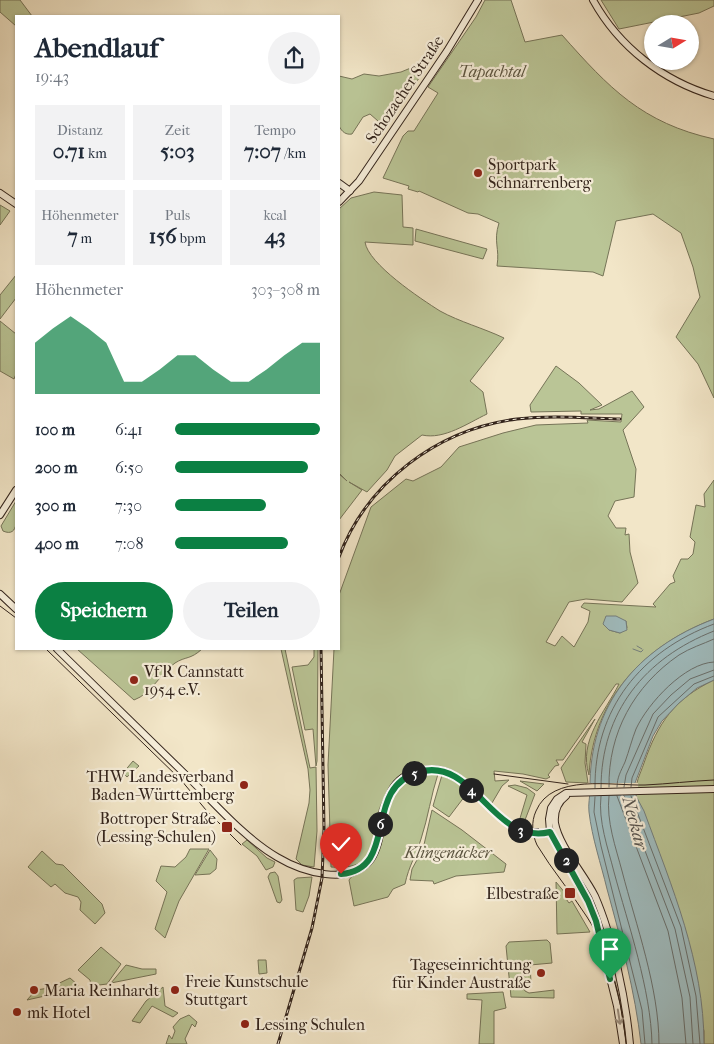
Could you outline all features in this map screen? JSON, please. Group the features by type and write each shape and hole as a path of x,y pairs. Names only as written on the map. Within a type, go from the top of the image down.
{"main road":[{"name":"Schozacher Straße","path":"340,201 350,191 448,51 478,0"},
{"path":"593,0 614,32 648,64 681,84 714,96"},
{"path":"340,184 350,191"},
{"path":"0,193 15,203"},
{"path":"0,516 15,492"},
{"path":"0,594 15,609"},
{"path":"0,600 15,609"},
{"path":"58,650 245,832 275,856 299,869 341,874 354,871 365,865 373,855 384,807 391,792 410,775 424,770 441,771 463,782 502,820 527,832 553,830"},
{"path":"539,832 557,799 566,793 582,791 714,789"},
{"path":"572,793 563,798 557,807 553,830 585,878 601,914 618,976 630,1044"},
{"path":"549,815 553,830 596,921 617,1006 623,1044"}],"green space":[{"path":"0,0 20,0 31,15 15,15 15,25 0,12"},
{"name":"Tapachtal","path":"485,0 511,0 525,42 562,35 595,71 629,101 666,123 714,139 714,398 698,364 676,337 700,297 693,267 681,233 653,214 616,221 603,276 593,272 497,266 497,230 499,223 478,214 468,213 419,191 408,189 409,186 383,178 403,136 408,131 414,131 438,93 428,87 476,17"},
{"path":"601,0 714,0 714,6 699,13 689,15 644,15 644,24 619,29"},
{"path":"418,65 427,66 386,128 370,114 363,117 352,134 341,130 340,76 352,79 364,74 379,76 401,72"},
{"path":"374,192 402,195 403,227 413,228 413,245 365,242 368,251 396,280 440,311 504,338 470,381 483,392 487,414 447,433 430,436 422,435 395,456 387,470 367,492 349,482 362,490 340,519 340,475 347,481 340,474 340,208 351,198"},
{"path":"0,205 10,211 0,225"},
{"path":"416,229 487,249 483,259 415,241"},
{"path":"15,276 15,299 0,319 0,295"},
{"path":"0,321 15,333 14,379 0,371"},
{"path":"556,366 579,383 602,405 590,410 599,409 632,391 644,407 623,430 636,469 634,497 615,501 608,516 616,528 626,528 625,535 629,534 630,552 638,583 622,602 586,599 569,602 546,642 555,646 562,636 574,647 588,622 590,611 581,607 584,603 656,607 653,604 670,584 675,582 673,576 681,559 688,559 693,554 695,542 690,537 696,505 705,507 704,494 714,480 714,619 689,630 666,644 645,659 627,678 612,699 601,722 593,747 589,775 587,750 590,739 600,716 619,684 616,684 563,760 556,760 559,765 555,766 548,775 550,777 546,779 494,771 495,781 509,780 502,786 492,803 465,778 454,771 441,766 428,766 416,769 405,774 387,793 377,817 374,843 368,856 354,865 331,867 328,765 334,650 340,650 340,592 371,507 406,479 413,481 441,467 459,447 536,425 588,423 587,420 621,422 622,414 581,414 581,411 531,412 530,405","holes":["626,621 627,628 620,633 609,630"]},
{"path":"15,503 15,528 9,532 3,531 1,526"},
{"name":"VfR Cannstatt 1954 e.V.","path":"78,650 201,650 175,663 146,693 134,700"},
{"path":"281,650 285,650 310,768 316,767 317,831 314,867 302,865 296,859 309,803 308,769"},
{"path":"314,650 318,650 316,766 313,729 305,730 292,667 308,665 314,657"},
{"path":"714,680 714,1044 704,1044 704,1031 636,796 636,787 649,749 669,714 688,695"},
{"path":"595,719 582,742 586,744 585,763 588,783 566,782 561,768"},
{"path":"133,761 139,766 127,777 123,773"},
{"path":"426,773 438,774 419,845 408,871 405,884 393,889 388,897 354,906 349,880 369,866 375,859 392,796 399,786 410,778"},
{"path":"442,775 460,784 468,792 449,817 433,806"},
{"path":"520,781 544,784 537,791"},
{"path":"515,785 527,788 535,794 525,820 526,828 518,825 527,795 508,786"},
{"name":"Klingenäcker","path":"432,810 462,830 506,864 504,872 456,876 434,884 433,881 410,880 412,869 423,849"},
{"path":"247,840 267,858 275,862 273,867 266,870 257,856 242,844"},
{"path":"562,844 600,915 610,943 610,953 591,899"},
{"path":"190,849 209,849 179,901 165,938 155,929 167,892 156,881 161,866 175,867 186,857"},
{"path":"210,850 217,859 216,869 210,874 195,875"},
{"path":"42,851 56,864 63,865 102,904 105,913 95,924 80,910 81,902 78,897 65,893 55,884 51,887 28,867"},
{"path":"275,872 278,876 282,900 280,903 277,902 268,877 270,873"},
{"path":"312,877 309,896 303,912 296,910 294,880"},
{"path":"556,882 566,894 564,896 569,903 572,901 590,932 557,934"},
{"path":"547,940 550,943 552,963 530,965 531,982 523,987 529,993 554,990 554,998 511,997 506,946 509,942"},
{"path":"101,947 121,964 107,984 91,986 90,980 78,970"},
{"path":"258,960 266,960 267,973 259,974"},
{"path":"126,965 142,969 156,969 156,974 111,983"},
{"path":"70,978 78,985 76,989 27,1000 36,990 49,988"},
{"path":"163,987 165,1006 178,1013 173,1017 152,1006 140,1023 132,1021 146,1001"},
{"path":"503,992 506,1008 494,1011 494,1044 479,1044 482,1000 467,999 467,994"},
{"path":"189,1015 197,1022 195,1027 192,1024 185,1039 187,1044 166,1044 169,1035 172,1039 175,1031 173,1027 180,1019"}],"water":[{"path":"606,616 616,616 626,621 627,630 620,633 609,630 603,624"},
{"name":"Neckar","path":"714,619 714,680 697,688 662,721 653,736 635,783 636,796 644,811 675,896 692,954 703,1014 704,1044 641,1044 627,966 590,822 589,806 592,759 598,731 608,706 623,683 641,663 662,646 687,631"}],"pier":[{"path":"587,783 638,783 638,794 588,795"}],"waterway":[{"path":"637,646 642,649"},
{"path":"633,649 641,652 643,650"}],"tram line":[{"path":"0,606 15,617"},
{"path":"47,650 181,780 206,810 241,845"},
{"path":"494,774 568,784"},
{"path":"626,1044 622,1011 614,978 603,946 587,917 537,845 533,828 534,815 544,799 555,791 569,786 584,784 645,785 714,780"}],"railway":[{"path":"340,555 351,530 368,505 387,483 433,447 460,434 488,425 517,419 556,417 620,419"},
{"path":"278,1044 312,928 322,878 324,829 321,650"}],"place":[{"name":"Sportpark Schnarrenberg","path":"478,173"},
{"name":"VfR Cannstatt 1954 e.V.","path":"134,680"},
{"name":"THW Landesverband Baden-Württemberg","path":"244,785"},
{"name":"Bottroper Straße (Lessing-Schulen)","path":"227,827"},
{"name":"Elbestraße","path":"570,893"},
{"name":"Tageseinrichtung für Kinder Austraße","path":"541,973"},
{"name":"Maria Reinhardt","path":"34,990"},
{"name":"Freie Kunstschule Stuttgart","path":"175,990"},
{"name":"mk Hotel","path":"17,1012"},
{"name":"Lessing Schulen","path":"245,1024"}],"route":[{"path":"341,874 360,869 373,855 384,807 391,792 397,785 410,775 424,770 450,774 470,788 498,817 508,824 527,832 550,832 588,901 601,938 610,979"}]}
